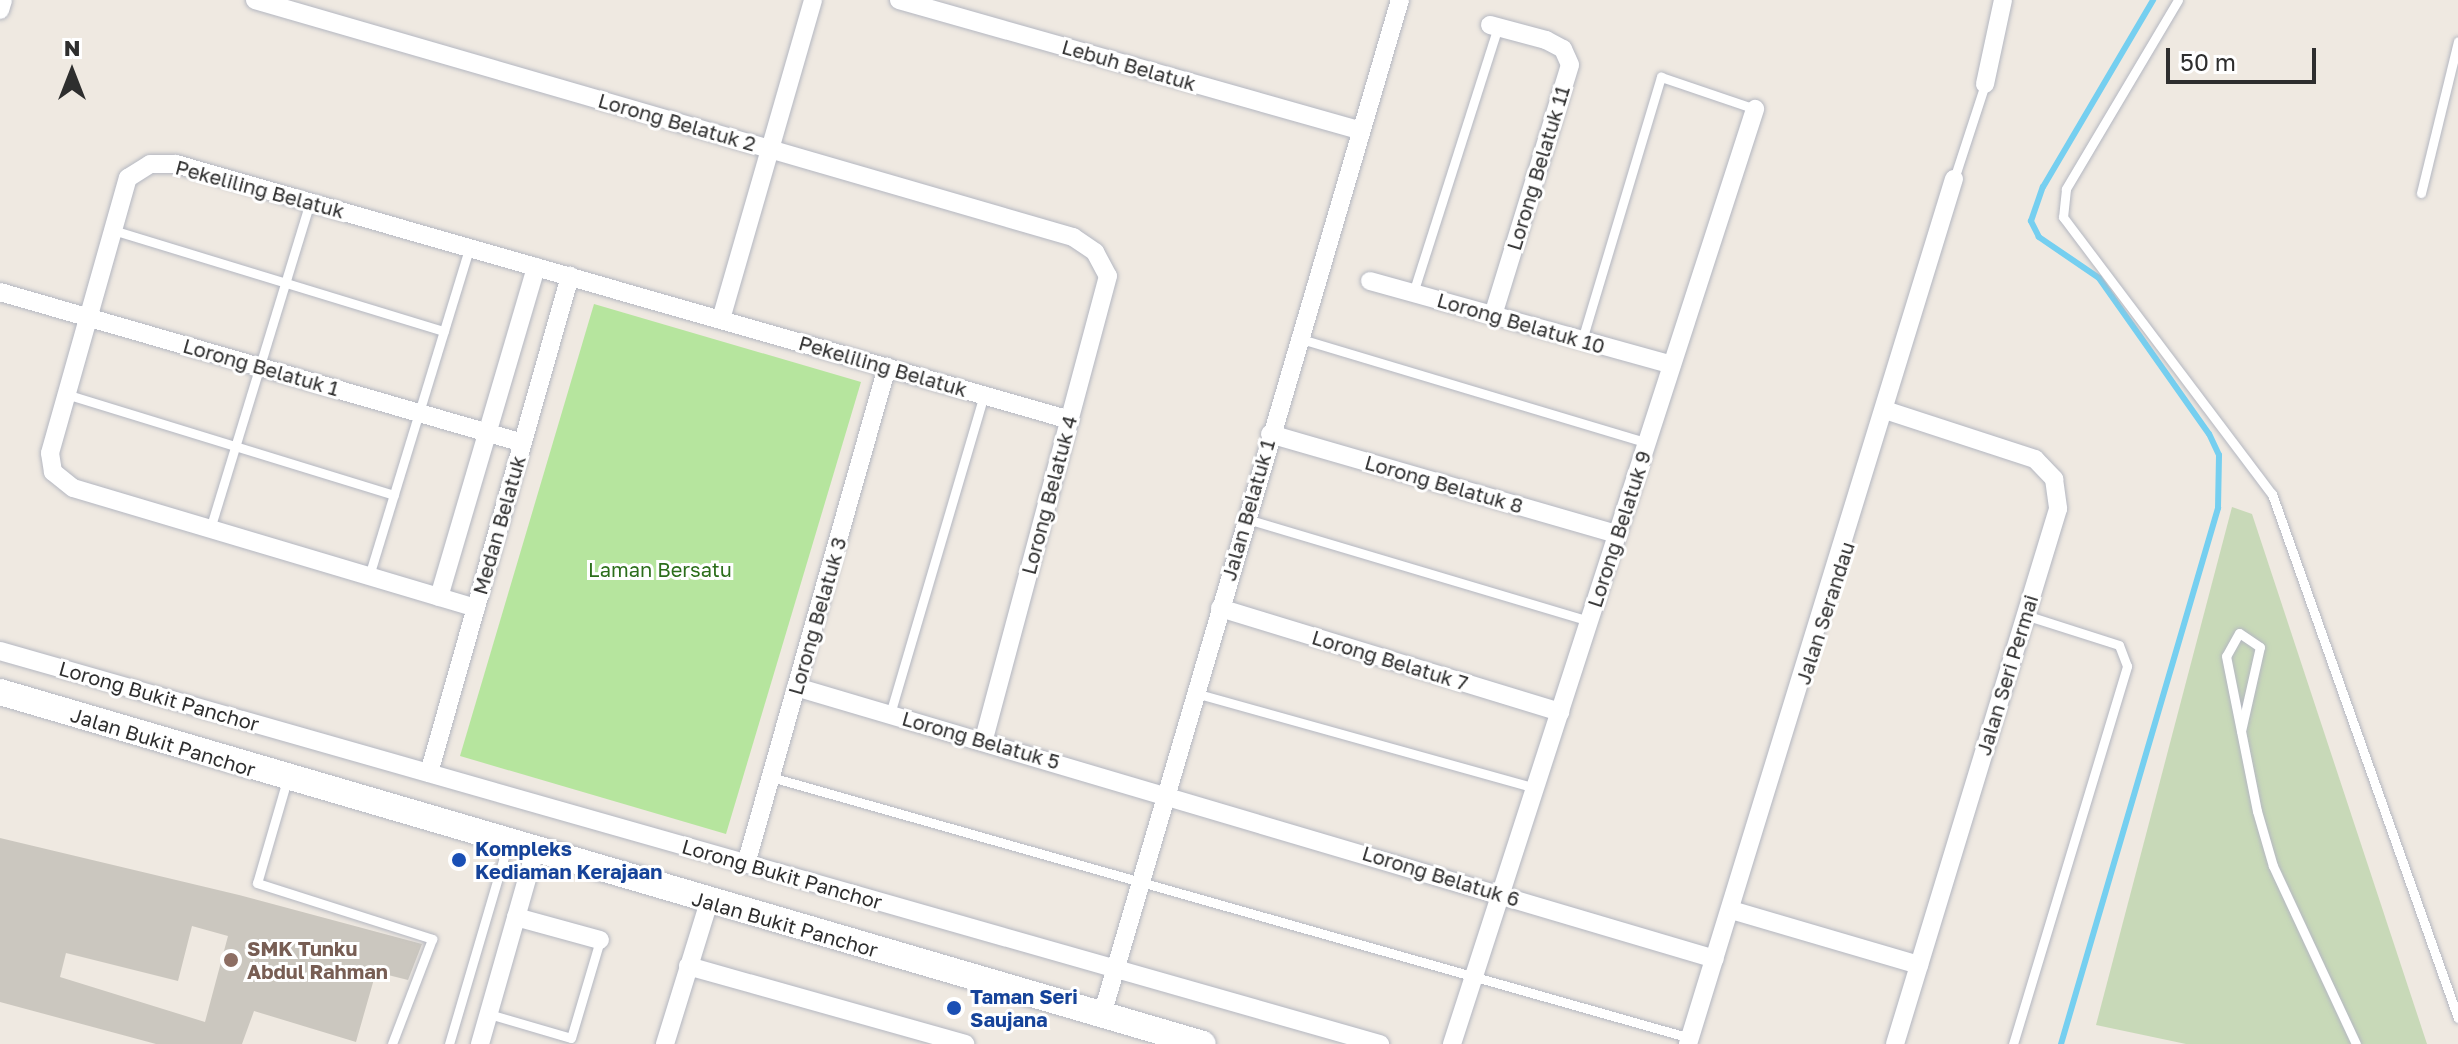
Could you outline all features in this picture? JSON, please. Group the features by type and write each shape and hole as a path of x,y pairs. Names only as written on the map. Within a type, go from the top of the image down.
{"main road":[{"name":"Jalan Bukit Panchor","path":"0,692 287,780 1203,1044"}],"street":[{"path":"0,10 3,0"},
{"name":"Lorong Belatuk 2","path":"255,0 1073,237 1095,252"},
{"path":"721,319 813,0"},
{"name":"Lebuh Belatuk","path":"899,0 1359,130"},
{"path":"1985,84 2003,0"},
{"name":"Jalan Belatuk 1","path":"1102,1015 1359,130 1399,3"},
{"name":"Lorong Belatuk 11","path":"1493,315 1570,65 1563,49 1546,40 1494,26"},
{"name":"Lorong Belatuk 9","path":"1452,1044 1755,109"},
{"name":"Pekeliling Belatuk","path":"476,608 73,488 53,472 50,453 128,178 150,164 176,164 1070,420"},
{"name":"Jalan Serandau","path":"1689,1041 1888,411 1954,179"},
{"name":"Lorong Belatuk 4","path":"983,741 1108,276 1095,252"},
{"name":"Medan Belatuk","path":"439,597 536,267"},
{"name":"Medan Belatuk","path":"429,773 570,276"},
{"name":"Lorong Belatuk 10","path":"1370,281 1672,365"},
{"name":"Lorong Belatuk 1","path":"0,292 523,443"},
{"name":"Lorong Belatuk 3","path":"746,864 887,367"},
{"name":"Jalan Seri Permai","path":"1888,411 2035,459 2054,479 2058,509 1895,1044"},
{"name":"Lorong Belatuk 8","path":"1270,434 1617,534"},
{"name":"Lorong Belatuk 7","path":"1220,608 1560,712"},
{"name":"Lorong Bukit Panchor","path":"0,651 1380,1044"},
{"name":"Lorong Belatuk 5","path":"796,687 1166,794"},
{"name":"Lorong Belatuk 6","path":"1166,794 1715,959"},
{"path":"480,1044 535,851"},
{"path":"665,1044 709,902"},
{"path":"1731,910 1919,965"},
{"path":"516,917 600,940"},
{"path":"688,966 931,1039 965,1044"}],"lane":[{"path":"2178,0 2066,189 2063,217 2272,494 2458,1018"},
{"path":"1413,293 1494,26"},
{"path":"2421,193 2458,41"},
{"name":"Lorong Belatuk 9","path":"1582,340 1661,77 1755,109"},
{"path":"1954,179 1985,84"},
{"path":"210,529 310,202"},
{"path":"113,230 444,331"},
{"path":"369,576 469,248"},
{"path":"1298,338 1647,443"},
{"path":"66,394 394,495"},
{"path":"890,714 984,395"},
{"path":"1246,518 1589,621"},
{"path":"2013,1044 2127,666 2119,645 2025,615"},
{"path":"2241,731 2260,647 2239,633 2226,656 2241,731 2273,866 2356,1044"},
{"path":"1195,693 1535,788"},
{"path":"771,777 1474,976 1689,1041"},
{"path":"287,780 257,883 432,939 392,1044"},
{"path":"449,1044 508,844"},
{"path":"489,1014 570,1041 600,940"}],"green space":[{"name":"Laman Bersatu","path":"594,304 861,382 726,834 460,756"},
{"path":"2232,507 2252,514 2427,1044 2186,1044 2096,1025"}],"building":[{"path":"0,838 239,895 422,944 408,980 376,972 356,1042 254,1011 242,1044 156,1044 0,1002","holes":["192,926 228,936 205,1022 60,977 66,953 178,981"]}],"waterway":[{"path":"2061,1044 2218,508 2219,455 2209,434 2099,278 2039,237 2031,221 2043,187 2153,0"}],"place":[{"name":"Kompleks Kediaman Kerajaan","path":"459,860"},
{"name":"SMK Tunku Abdul Rahman","path":"231,960"},
{"name":"Taman Seri Saujana","path":"954,1008"}]}
